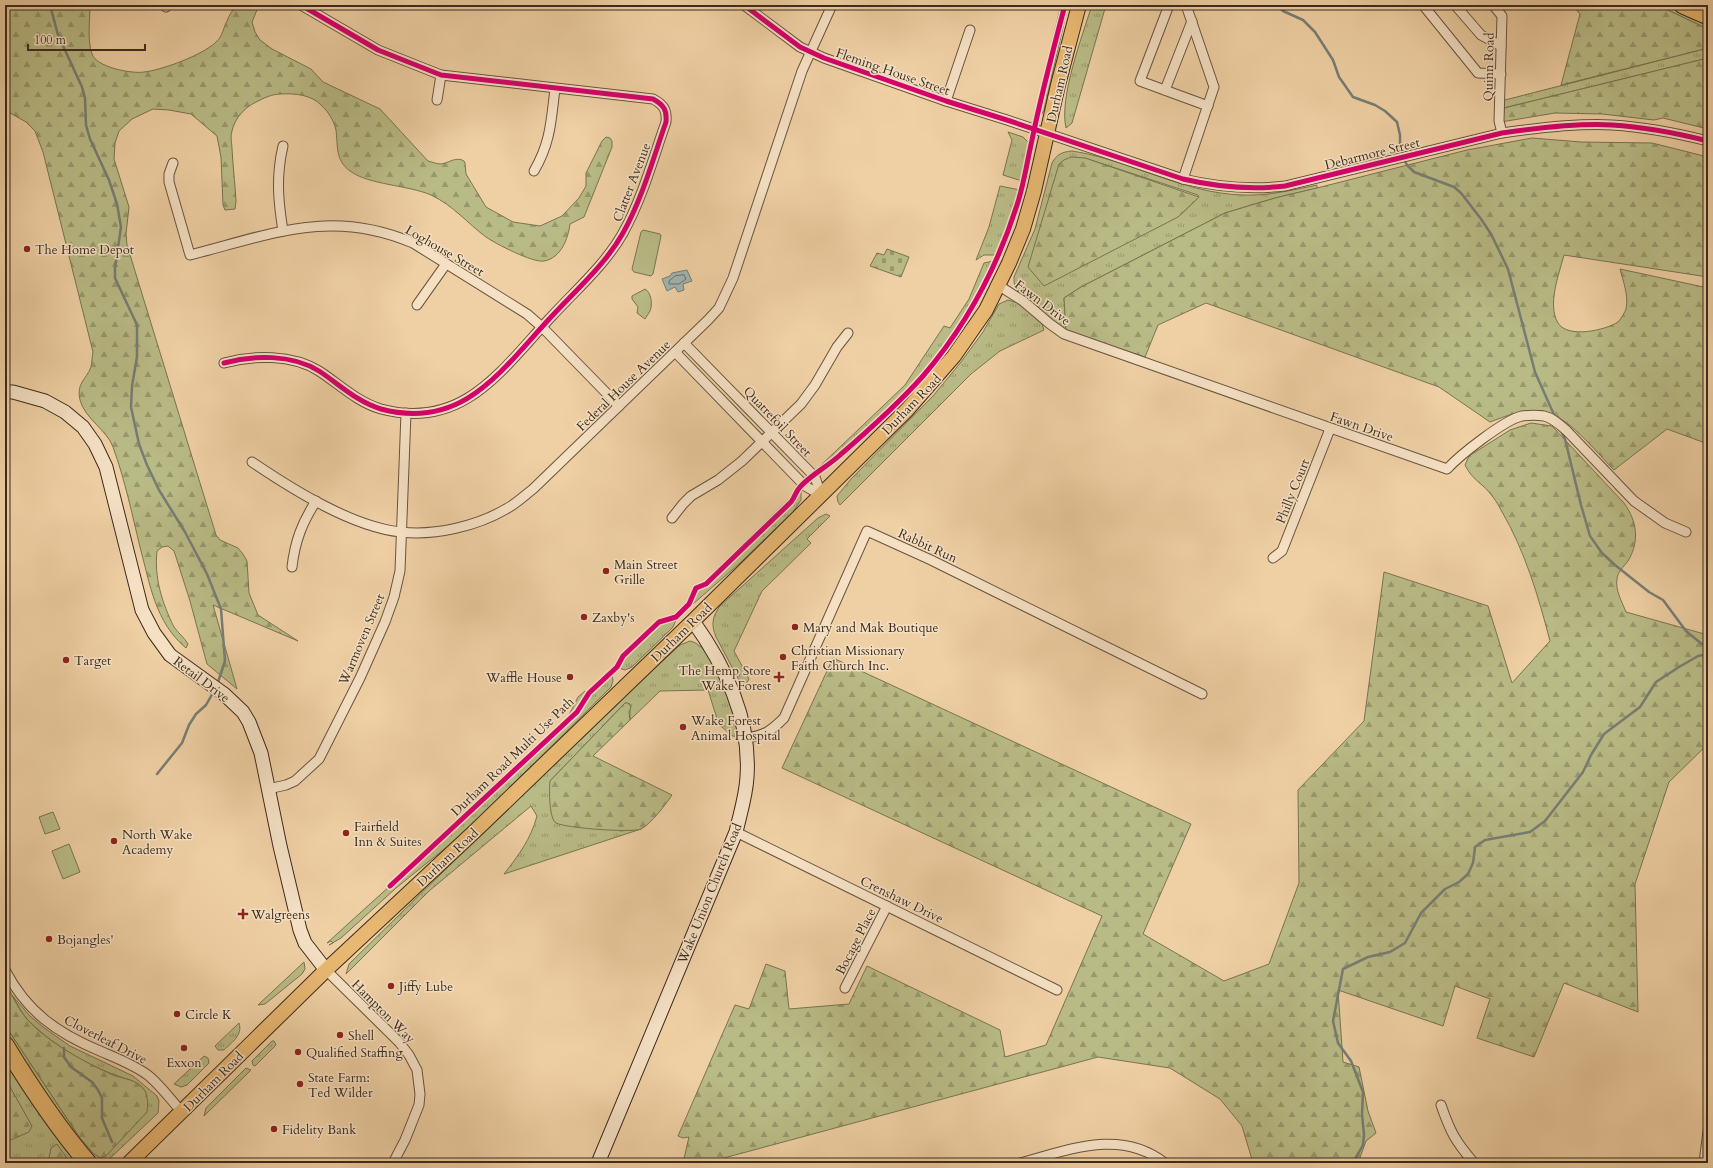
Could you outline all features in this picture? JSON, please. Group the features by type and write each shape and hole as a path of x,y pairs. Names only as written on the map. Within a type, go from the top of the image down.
{"highway":[{"path":"1683,5 1708,16"},
{"path":"5,1045 56,1122 88,1163"}],"main road":[{"name":"Durham Road","path":"129,1163 326,970 458,847 693,621 907,410 935,380 971,334 986,310 1010,263 1023,229 1034,191 1058,85 1079,5"}],"street":[{"name":"Clatter Avenue","path":"224,363 239,359 260,357 284,359 302,364 318,370 354,396 380,408 406,414 439,410 471,397 492,382 598,266 620,237 635,208 666,122 665,108 653,99 441,75 378,50 301,5"},
{"path":"315,13 320,5"},
{"name":"Fleming House Street","path":"744,5 800,47 811,53 946,101 1047,134"},
{"name":"Federal House Avenue","path":"252,462 316,501 354,519 378,528 402,532 435,531 475,523 507,509 533,489 719,308 733,279 800,78 832,5"},
{"path":"1169,5 1140,81 1208,106"},
{"path":"1183,179 1214,87 1186,5"},
{"path":"1423,5 1478,73 1501,74"},
{"path":"1455,5 1481,36 1501,46"},
{"name":"Quinn Road","path":"1493,5 1502,16 1499,122 1502,133"},
{"path":"1165,90 1192,21"},
{"path":"946,101 970,30"},
{"path":"437,100 441,75"},
{"path":"534,171 543,155 549,138 555,89"},
{"name":"Debarmore Street","path":"1047,134 1183,179 1234,188 1263,189 1285,186 1502,133 1537,128 1611,125 1682,134 1708,142"},
{"path":"283,146 277,181 279,208 283,231"},
{"name":"Loghouse Street","path":"173,163 169,174 169,182 190,255 283,231 314,226 330,225 366,228 396,236 413,243 527,314 542,327 619,406"},
{"path":"417,305 446,264"},
{"name":"Fawn Drive","path":"998,285 1023,302 1064,334 1447,469 1458,458 1510,422 1522,416 1546,416 1561,426 1634,501 1665,523 1686,532"},
{"path":"672,518 691,496 718,480 742,460 772,434 801,404 848,333"},
{"name":"Quatrefoil Street","path":"684,343 815,477 821,495"},
{"name":"Quatrefoil Street","path":"675,352 805,486 821,495"},
{"name":"Retail Drive","path":"5,392 13,392 45,401 65,412 83,427 95,444 106,467 142,610 154,633 170,655 224,694 243,712 256,737 261,753 300,930 305,943 326,970"},
{"name":"Warmoven Street","path":"268,789 286,785 295,781 319,759 360,678 385,622 394,597 400,571 406,414"},
{"name":"Philly Court","path":"1273,558 1282,551 1330,429"},
{"path":"292,568 295,545 305,517 316,501"},
{"name":"Rabbit Run","path":"746,738 759,737 772,730 784,718 867,531 936,563 1202,694"},
{"name":"Wake Union Church Road","path":"598,1163 736,832 747,778 746,738 741,715 725,673 709,643 693,621"},
{"name":"Crenshaw Drive","path":"736,832 1057,990"},
{"name":"Bocage Place","path":"845,988 887,906"},
{"name":"Cloverleaf Drive","path":"5,970 41,1018 63,1034 119,1060 148,1076 182,1112"},
{"name":"Hampton Way","path":"326,970 399,1042 409,1055 417,1070 420,1094 419,1105 405,1140 393,1163"},
{"path":"1441,1105 1450,1131 1459,1146 1474,1163"},
{"path":"1704,1163 1708,1131"},
{"path":"1020,1163 1089,1145 1109,1143 1132,1146 1147,1151 1164,1163"}],"green space":[{"path":"5,5 90,5 90,48 95,59 100,63 115,69 131,72 144,72 171,65 202,52 210,47 222,35 229,17 236,5 259,5 252,22 255,32 260,40 272,49 311,69 323,82 380,109 428,161 441,164 455,159 464,161 466,174 486,207 513,222 540,226 562,216 579,198 586,186 586,173 602,141 606,137 610,138 612,141 612,147 584,217 570,224 563,247 555,256 544,261 539,261 523,256 486,237 447,204 431,195 367,179 350,171 345,167 338,152 336,130 330,116 324,107 313,99 302,95 278,94 262,99 244,110 233,126 231,136 236,201 235,209 225,210 223,205 221,157 217,136 191,114 153,109 132,119 119,131 115,143 114,159 129,207 126,234 127,245 216,535 220,540 238,548 247,561 249,593 258,615 298,641 213,605 237,689 207,664 190,601 176,557 174,551 168,546 162,547 157,551 156,561 158,580 166,609 174,627 188,644 186,648 176,638 160,614 151,588 125,484 113,447 106,435 86,413 80,400 80,386 91,367 93,352 43,152 35,131 26,122 5,110"},
{"path":"1061,5 1063,5 1037,114 1034,116"},
{"path":"1067,5 1044,111 1040,116"},
{"path":"1092,5 1106,5 1072,123 1066,128 1066,100 1069,84"},
{"path":"1572,5 1657,5 1708,29 1708,48 1561,85 1580,14"},
{"path":"1657,5 1667,5 1708,24 1708,29"},
{"path":"1708,48 1708,58 1500,109 1501,101"},
{"path":"1708,58 1708,129 1663,118 1654,120 1602,114 1555,113 1495,123 1500,109"},
{"path":"1008,132 1023,137 1030,144 1022,181 1003,175 1012,140"},
{"path":"1532,138 1581,142 1652,143 1708,157 1708,277 1564,255 1555,289 1554,307 1555,316 1558,323 1563,328 1570,331 1587,332 1605,328 1618,322 1625,312 1627,304 1620,269 1708,288 1708,444 1667,429 1614,470 1571,426 1551,414 1541,411 1528,411 1502,417 1490,422 1439,387 1206,303 1158,325 1145,357 1066,331 1064,298 1081,287 1225,213 1275,198 1467,150"},
{"path":"1072,151 1094,155 1200,189 1222,193 1262,195 1317,185 1317,188 1275,198 1225,213 1081,287 1064,298 1066,331 1038,310 1018,292 1015,287 1014,277 1035,229 1052,163 1056,157 1063,153","holes":["1085,158 1198,195 1199,197 1178,217"]},
{"path":"1071,157 1085,158 1199,197 1178,217 1044,286 1028,267 1059,164"},
{"path":"1000,186 1020,190 1004,238 996,255 984,255 976,260 989,227"},
{"path":"643,230 660,234 661,236 653,274 651,276 634,272 632,269 641,232"},
{"path":"887,249 909,257 901,277 870,266 877,253 884,255"},
{"path":"994,261 969,310 938,355 903,393 849,446 837,457 817,469 905,385 944,326 950,328 969,299 984,263"},
{"path":"997,262 998,263 984,293 967,322 927,376 881,424 830,467 879,422 926,374 967,321 983,293"},
{"path":"645,289 650,295 651,305 650,311 645,319 637,313 638,307 632,299 632,296"},
{"path":"1008,300 1018,303 1042,324 1044,330 1000,351 971,374 840,505 837,496 851,479 933,396 983,332 999,304"},
{"path":"1531,423 1552,426 1624,503 1632,517 1635,539 1632,554 1617,577 1619,596 1626,612 1708,635 1708,744 1669,782 1635,884 1638,1012 1564,983 1534,1057 1477,1038 1490,999 1455,986 1443,1026 1338,990 1343,1062 1359,1067 1368,1111 1376,1133 1366,1141 1358,1163 1253,1163 1242,1126 1220,1099 1170,1068 1098,1057 724,1158 714,1163 683,1163 689,1137 683,1138 678,1136 735,1005 749,1009 766,964 785,971 789,1009 849,1004 867,966 1000,1030 1005,1057 1046,1045 1102,916 782,768 833,658 1191,824 1143,934 1224,981 1269,964 1299,883 1298,790 1364,721 1384,572 1488,606 1512,683 1550,641 1530,574 1510,526 1493,497 1486,488 1473,477 1465,465 1469,456 1510,430"},
{"path":"799,491 801,491 801,500 793,512 740,563 693,604 693,597 696,590 706,586 790,506 796,500"},
{"path":"794,494 787,504 706,583 700,585"},
{"path":"826,514 830,516 807,539 811,543 762,591 734,651 749,679 746,684 740,682 714,633 713,621 715,614 720,606 818,518"},
{"path":"676,620 673,627 632,667 625,670 619,668 626,656 663,621"},
{"path":"690,641 698,644 705,651 719,672 730,695 736,713 739,738 731,735 719,725 708,690 660,691 630,720 630,704 625,703 550,781 620,831 641,829 504,874 524,847 531,832 537,816 531,806 429,891 346,974 349,964 589,729 680,645"},
{"path":"612,674 613,681 611,687 464,833 396,888 341,938 333,943 331,941 327,943 478,806 567,719 578,697 585,691 587,693 583,701 587,703 592,693"},
{"path":"625,703 628,703 631,707 629,712 630,720 593,756 672,795 653,819 641,829 598,829 572,827 556,823 552,816 551,810 550,781"},
{"path":"53,812 60,829 45,834 39,817"},
{"path":"69,844 80,872 63,879 52,851"},
{"path":"304,962 305,969 302,974 265,1004 258,1005"},
{"path":"5,981 23,1014 44,1035 78,1058 113,1075 130,1080 138,1084 145,1091 148,1101 147,1112 106,1156 101,1158 94,1154 80,1138 5,1025"},
{"path":"12,995 30,1016 70,1046 133,1076 157,1096 159,1101 158,1113 105,1163 94,1162 5,1039 5,1025 80,1138 94,1154 133,1081 104,1071 76,1057 50,1039 27,1019"},
{"path":"239,1023 240,1027 236,1038 224,1050 218,1050 215,1046"},
{"path":"272,1041 274,1041 276,1045 255,1066 253,1065 252,1061"},
{"path":"5,1052 83,1163 5,1163"},
{"path":"204,1056 208,1058 209,1063 187,1085 181,1087 174,1084"},
{"path":"246,1068 251,1070 204,1116 206,1108"},
{"path":"5,1078 32,1126 29,1132 8,1141 5,1140"},
{"path":"57,1144 70,1163 51,1163 49,1158 51,1148"}],"water":[{"path":"687,270 692,281 683,284 684,290 678,292 675,287 667,291 662,279 670,276 672,273"}],"waterway":[{"path":"50,5 58,35 82,87 85,98 86,125 90,139 109,180 117,204 121,227 115,278 137,325 137,357 132,386 131,407 139,444 159,490 185,532 207,574 221,609 225,661 217,685"},
{"path":"1276,5 1283,11 1303,20 1315,32 1333,60 1339,77 1353,97 1375,105 1385,111 1397,122 1400,135 1400,152 1407,165 1414,172 1454,187 1461,193 1481,219 1491,234 1508,269 1535,372 1555,417"},
{"path":"1561,431 1565,439 1590,536 1602,553 1615,565 1649,592 1663,600 1686,631 1708,649"},
{"path":"1353,1163 1363,1145 1363,1092 1351,1061 1338,1043 1333,1021 1343,969 1368,957 1390,952 1405,943 1421,913 1445,889 1459,882 1468,874 1473,863 1475,847 1485,840 1530,832 1545,821 1583,772 1591,755 1604,734 1640,707 1656,682 1698,656 1708,654"},
{"path":"157,774 182,743 189,725 196,714 206,705 214,691"},
{"path":"64,1048 64,1057 71,1067 92,1082 98,1090 102,1098 102,1118 112,1142"}],"cycle path":[{"path":"224,363 247,358 272,358 297,361 319,371 364,402 381,409 410,413 436,411 458,403 479,391 498,375 608,256 623,233 636,207 666,122 664,108 660,103 653,99 441,75 378,50 301,5"},
{"path":"744,5 800,47 824,58 946,101 1183,179 1208,184 1246,188 1285,186 1502,133 1557,126 1599,125 1636,127 1684,135 1708,141"},
{"name":"Durham Road Multi Use Path","path":"390,886 577,712 589,693 617,667 623,656 659,622 676,617 689,604 696,588 706,584 791,502 805,482 835,459 883,417 904,397 939,357 979,295 990,274 1009,228 1022,189 1043,89 1065,5"}],"place":[{"name":"The Home Depot","path":"27,249"},
{"name":"Main Street Grille","path":"606,571"},
{"name":"Zaxby's","path":"584,617"},
{"name":"Mary and Mak Boutique","path":"795,627"},
{"name":"Christian Missionary Faith Church Inc.","path":"783,657"},
{"name":"Target","path":"66,660"},
{"name":"Waffle House","path":"570,677"},
{"name":"The Hemp Store Wake Forest","path":"779,677"},
{"name":"Wake Forest Animal Hospital","path":"683,727"},
{"name":"Fairfield Inn & Suites","path":"346,833"},
{"name":"North Wake Academy","path":"114,841"},
{"name":"Walgreens","path":"243,914"},
{"name":"Bojangles'","path":"49,939"},
{"name":"Jiffy Lube","path":"391,986"},
{"name":"Circle K","path":"177,1014"},
{"name":"Shell","path":"340,1035"},
{"name":"Exxon","path":"184,1048"},
{"name":"Qualified Staffing","path":"298,1052"},
{"name":"State Farm: Ted Wilder","path":"300,1084"},
{"name":"Fidelity Bank","path":"274,1129"}]}
